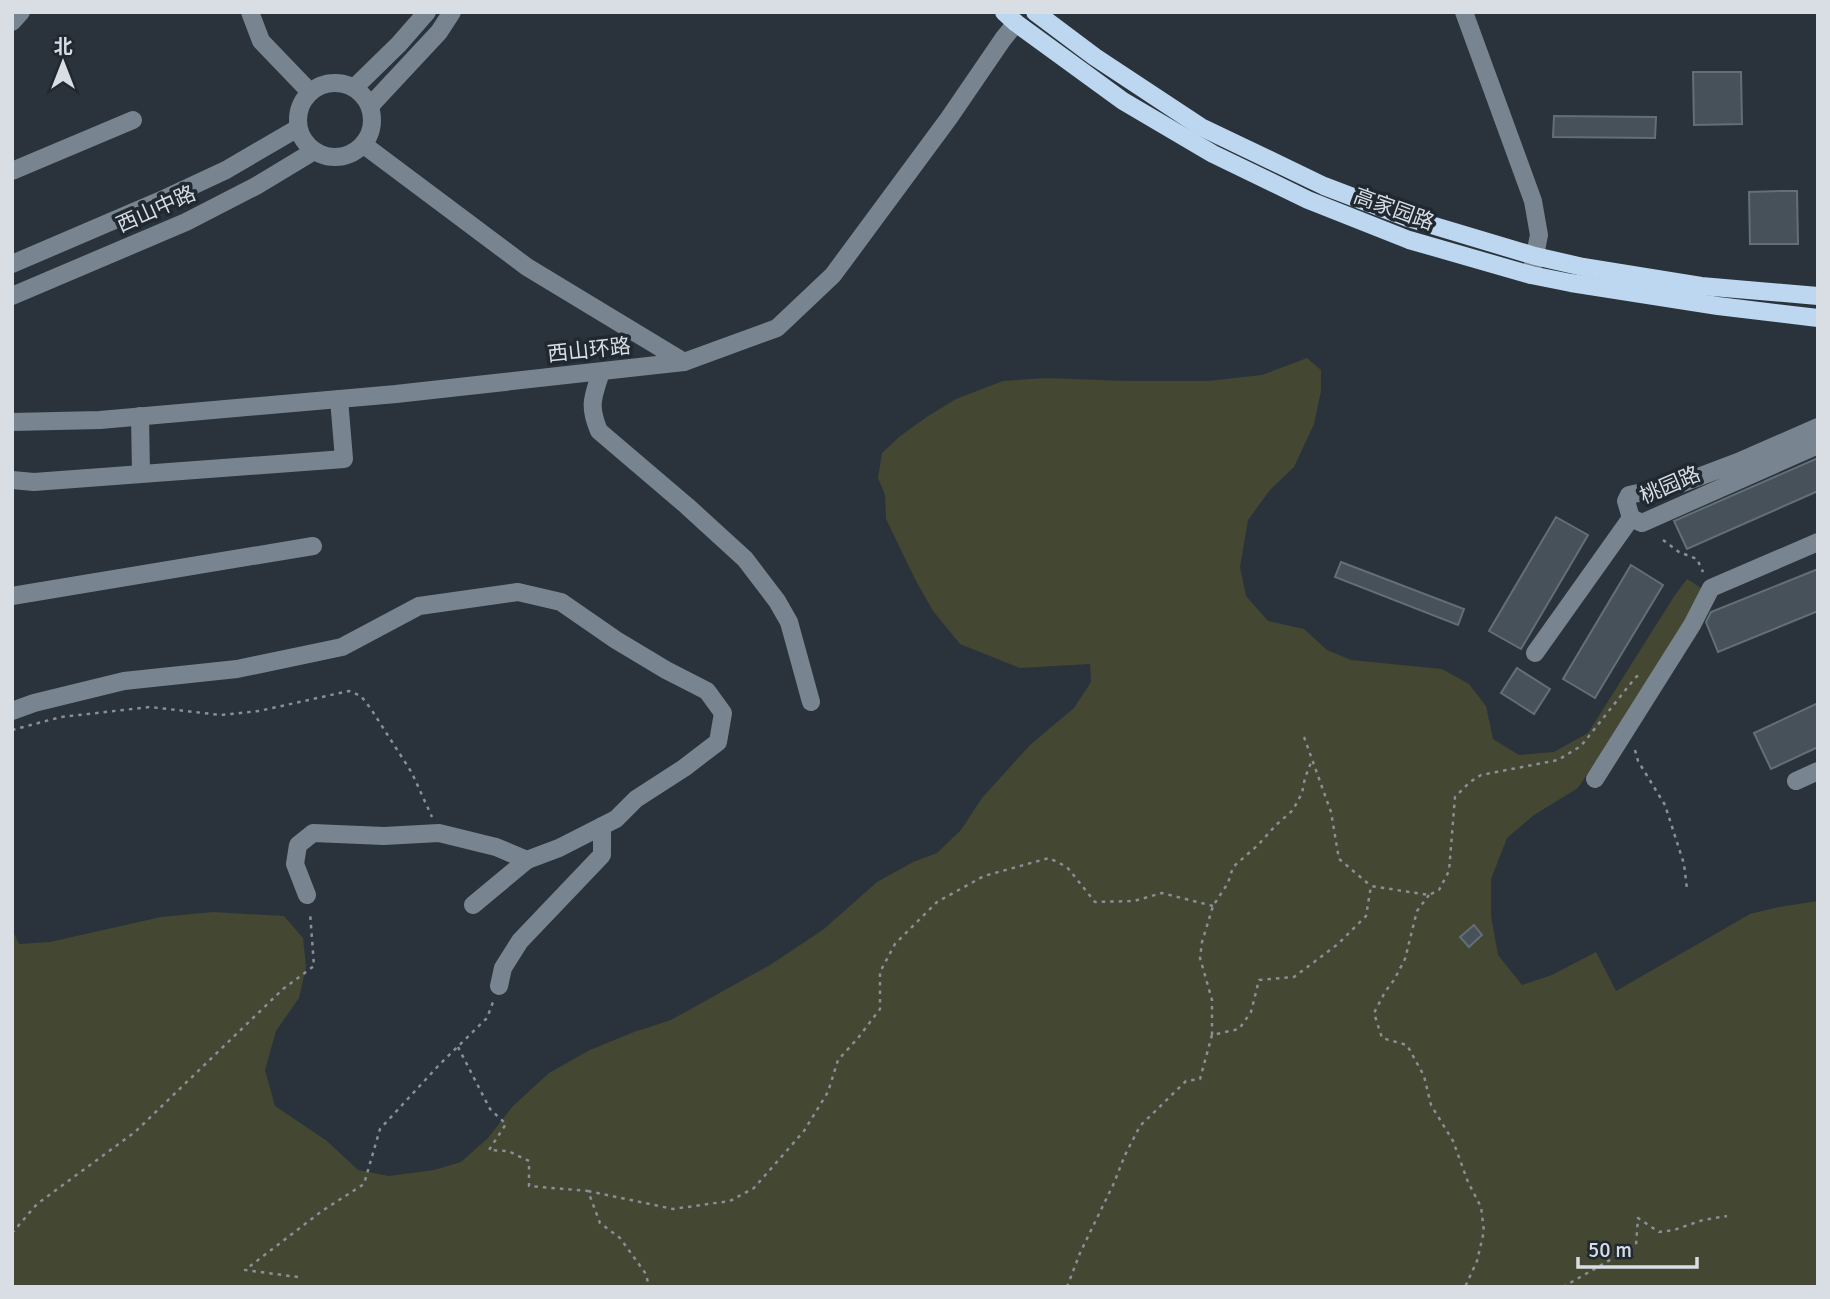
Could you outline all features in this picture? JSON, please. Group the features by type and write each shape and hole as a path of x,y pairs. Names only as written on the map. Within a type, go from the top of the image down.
{"main road":[{"name":"高家园路","path":"1035,12 1095,57 1200,127 1324,186 1408,218 1535,256 1583,267 1701,286 1818,296"},
{"name":"高家园路","path":"1010,18 1123,101 1213,154 1308,200 1409,240 1531,275 1718,306 1818,318"}],"street":[{"path":"12,22 20,12"},
{"path":"250,12 261,41 310,92"},
{"path":"354,88 427,12"},
{"path":"369,106 439,32 452,12"},
{"path":"1464,12 1533,201 1539,235 1531,275"},
{"name":"西山环路","path":"12,422 100,420 339,399 684,362 777,328 833,275 949,118 1003,39 1010,18"},
{"path":"328,83 354,88 367,100 373,123 364,145 345,157 334,158 314,152 306,144 298,128 298,112 302,101 318,86 328,83"},
{"path":"12,172 132,120"},
{"name":"西山中路","path":"12,264 226,170 298,128"},
{"path":"364,145 527,267 684,362"},
{"name":"西山中路","path":"12,296 186,222 314,152"},
{"path":"601,372 592,400 593,415 599,431 745,559 777,601 789,622 811,702"},
{"path":"12,480 34,482 344,460 339,399"},
{"path":"140,416 141,474"},
{"name":"桃园路","path":"1818,428 1680,484 1629,495 1626,501 1631,518 1642,523 1818,445"},
{"path":"1535,653 1631,518"},
{"path":"1595,779 1692,625 1711,587 1818,542"},
{"path":"12,596 313,545"},
{"path":"12,711 124,681 237,669 342,647 419,606 518,592 561,603 616,640 707,691 723,713 718,742 636,799 616,819 559,848 527,860 472,905"},
{"path":"1796,781 1818,771"},
{"path":"499,986 503,968 520,941 602,855 602,826"},
{"path":"307,894 295,864 298,845 313,833 384,836 439,833 496,847 527,860"}],"path":[{"path":"1663,540 1679,552 1697,559 1711,587"},
{"path":"1465,1287 1477,1261 1483,1231 1481,1207 1468,1182 1453,1141 1431,1105 1424,1076 1407,1045 1382,1038 1374,1013 1405,959 1417,911 1429,895 1438,890 1449,871 1455,797 1481,775 1558,760 1581,746 1642,672"},
{"path":"12,730 61,717 150,707 221,715 259,711 349,691 361,696 412,772 439,833"},
{"path":"1627,727 1638,761 1665,805 1684,864 1687,889"},
{"path":"1304,737 1331,812 1339,859 1371,886 1429,895"},
{"path":"1067,1287 1080,1253 1140,1126 1186,1081 1200,1079 1212,1035 1212,1000 1200,958 1213,906 1228,883 1233,867 1293,810 1302,793 1312,760"},
{"path":"458,1047 490,1109 506,1124 489,1150 508,1151 529,1161 529,1186 588,1191 673,1209 730,1202 754,1188 804,1131 828,1092 838,1060 880,1009 880,972 894,944 937,902 984,876 1049,858 1067,867 1095,902 1134,901 1162,893 1213,906"},
{"path":"1212,1035 1239,1029 1251,1012 1259,980 1294,977 1338,944 1366,916 1371,886"},
{"path":"12,1233 37,1204 135,1132 284,989 314,966 312,923 307,894"},
{"path":"298,1277 246,1270 322,1211 364,1184 380,1129 487,1018 499,986"},
{"path":"588,1191 600,1223 620,1238 646,1274 649,1287"},
{"path":"1563,1287 1636,1245 1638,1218 1659,1232 1727,1216"}],"green space":[{"path":"1307,358 1321,370 1321,391 1314,424 1294,467 1270,490 1248,520 1240,567 1246,596 1268,621 1304,629 1327,650 1351,660 1442,669 1469,684 1486,706 1493,739 1519,755 1554,752 1588,733 1687,579 1701,588 1698,605 1578,788 1534,815 1507,838 1491,879 1491,916 1498,955 1522,985 1552,975 1596,952 1616,991 1750,914 1818,901 1818,1287 12,1287 12,929 19,944 50,942 161,917 213,912 284,916 303,938 306,967 299,998 276,1031 265,1070 275,1106 327,1141 358,1170 389,1176 434,1170 461,1162 488,1138 513,1106 549,1073 590,1050 671,1020 770,965 824,929 877,882 913,862 937,853 961,830 982,798 1030,745 1074,708 1091,682 1090,664 1020,668 960,644 933,611 886,519 885,495 878,478 882,453 899,437 956,399 1003,381 1047,378 1208,381 1262,375"}],"building":[{"path":"1693,72 1741,72 1742,124 1694,125"},
{"path":"1554,116 1656,117 1655,138 1553,137"},
{"path":"1797,191 1798,244 1750,244 1749,192"},
{"path":"1818,458 1818,491 1687,549 1674,521"},
{"path":"1556,517 1588,535 1521,649 1489,631"},
{"path":"1341,562 1464,609 1458,625 1335,577"},
{"path":"1631,565 1663,585 1595,698 1563,679"},
{"path":"1818,569 1818,611 1718,652 1706,622 1711,612"},
{"path":"1517,668 1550,689 1534,714 1501,693"},
{"path":"1818,703 1818,747 1771,769 1754,733"},
{"path":"1474,925 1482,935 1469,947 1460,937"}]}
